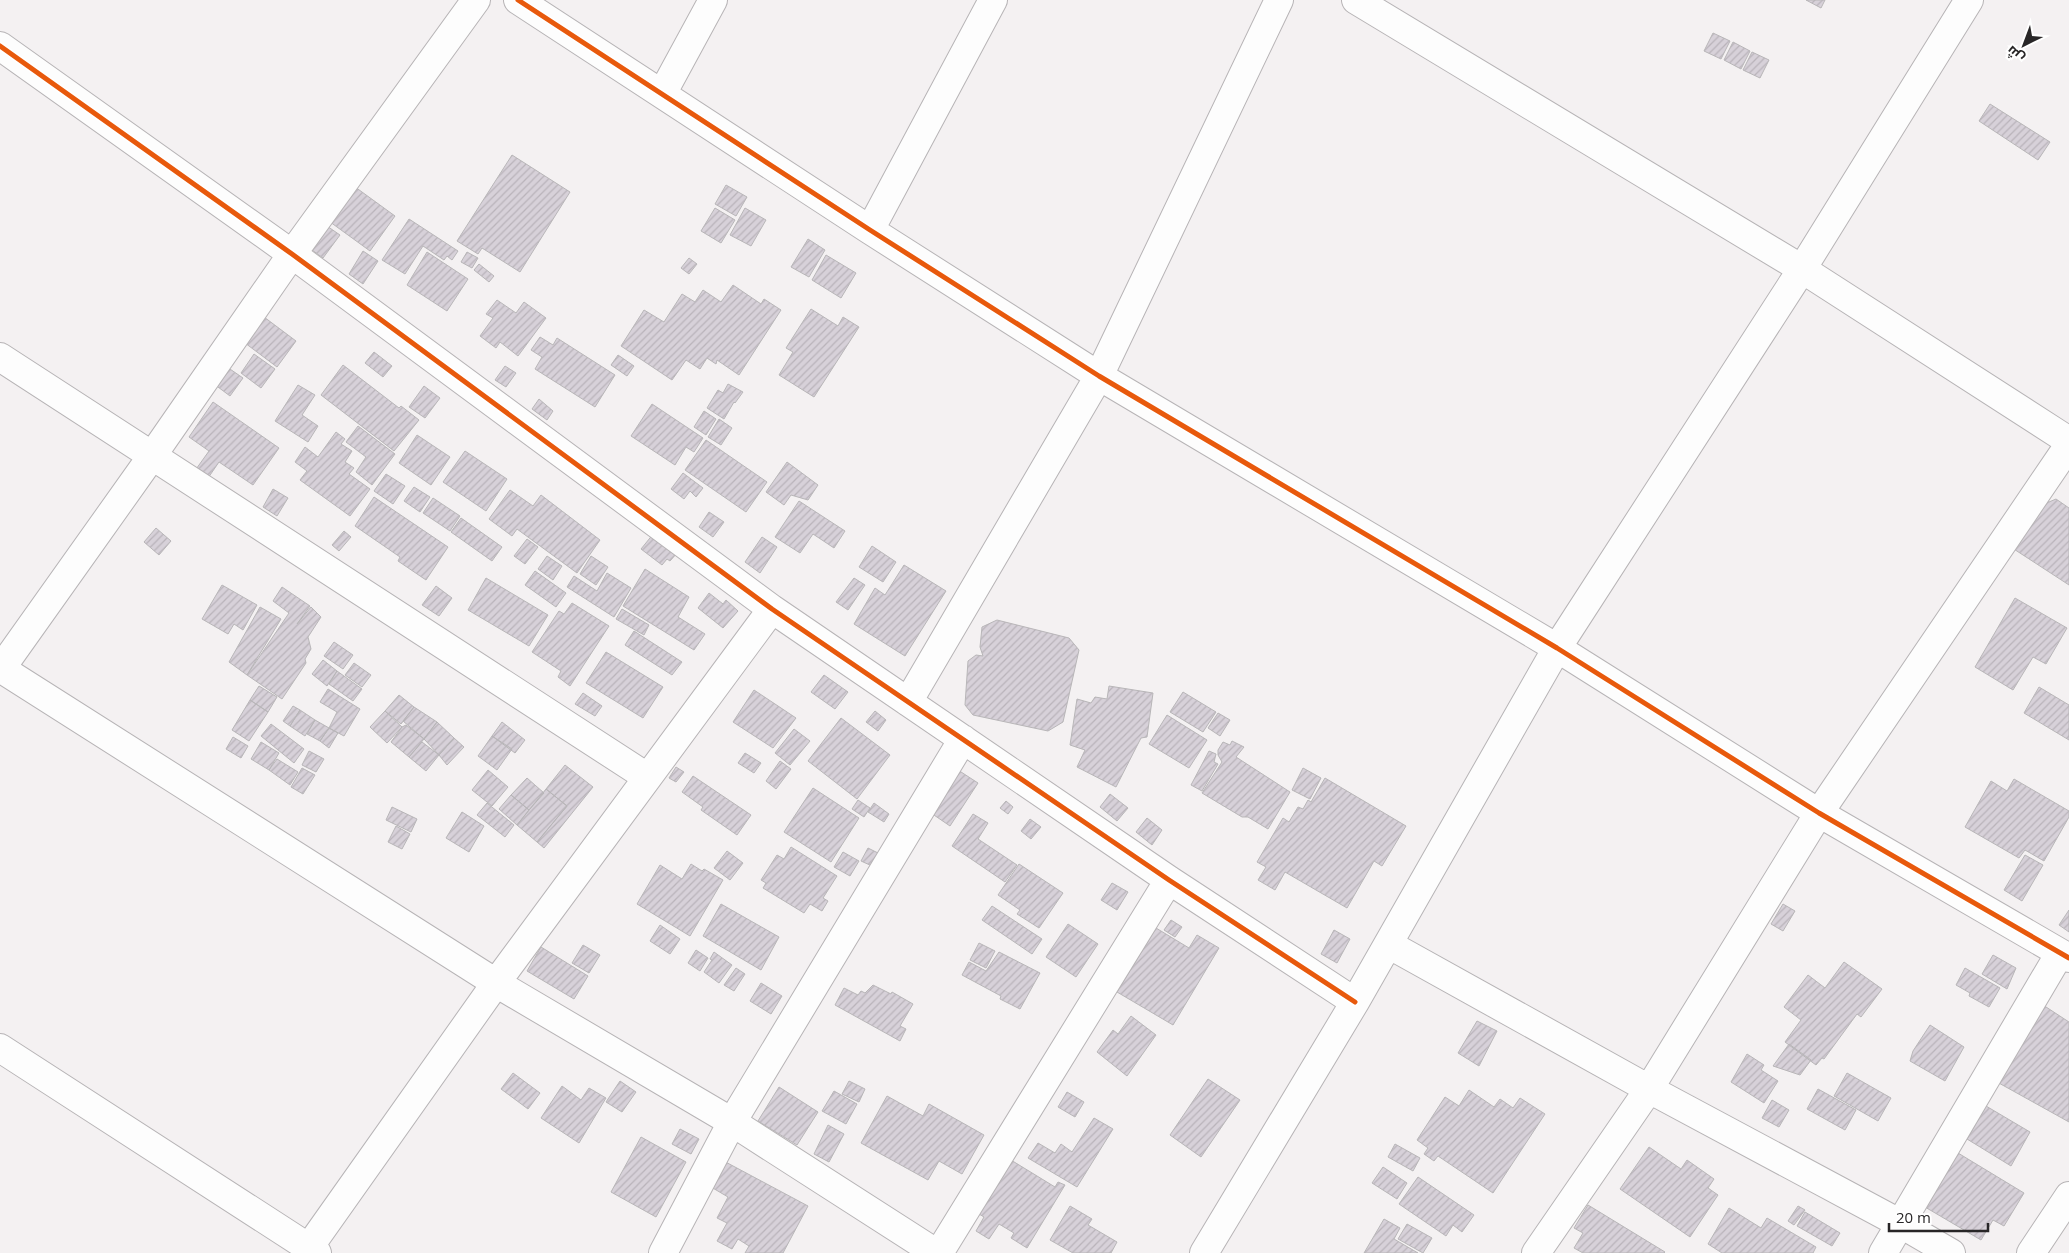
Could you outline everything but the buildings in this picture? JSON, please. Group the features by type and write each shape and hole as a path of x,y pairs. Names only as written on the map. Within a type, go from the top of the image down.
{"street":[{"path":"476,0 292,254 152,456 0,669 496,983 732,1122 937,1253 1169,880"},
{"path":"518,0 870,230 1099,376 1557,648 1819,813 2064,956 1883,1253"},
{"path":"662,94 713,0"},
{"path":"870,230 993,0"},
{"path":"908,702 1099,376 1279,0"},
{"path":"1356,0 1802,269 2069,443 1819,813 1649,1089 1536,1253"},
{"path":"1204,1253 1355,1002 1557,648 1802,269 1968,0"},
{"path":"0,46 292,254 772,609 1169,880 1355,1002"},
{"path":"0,357 647,777"},
{"path":"0,1048 310,1251 496,983 772,609"},
{"path":"663,1253 732,1122 962,739"},
{"path":"1388,944 1649,1089 1901,1224 1951,1253"},
{"path":"2032,1253 2069,1196"}],"cycle path":[{"path":"518,0 870,230 1099,376 1557,648 1819,813 2069,958"},
{"path":"0,46 292,254 772,609 1169,880 1355,1002"}]}
